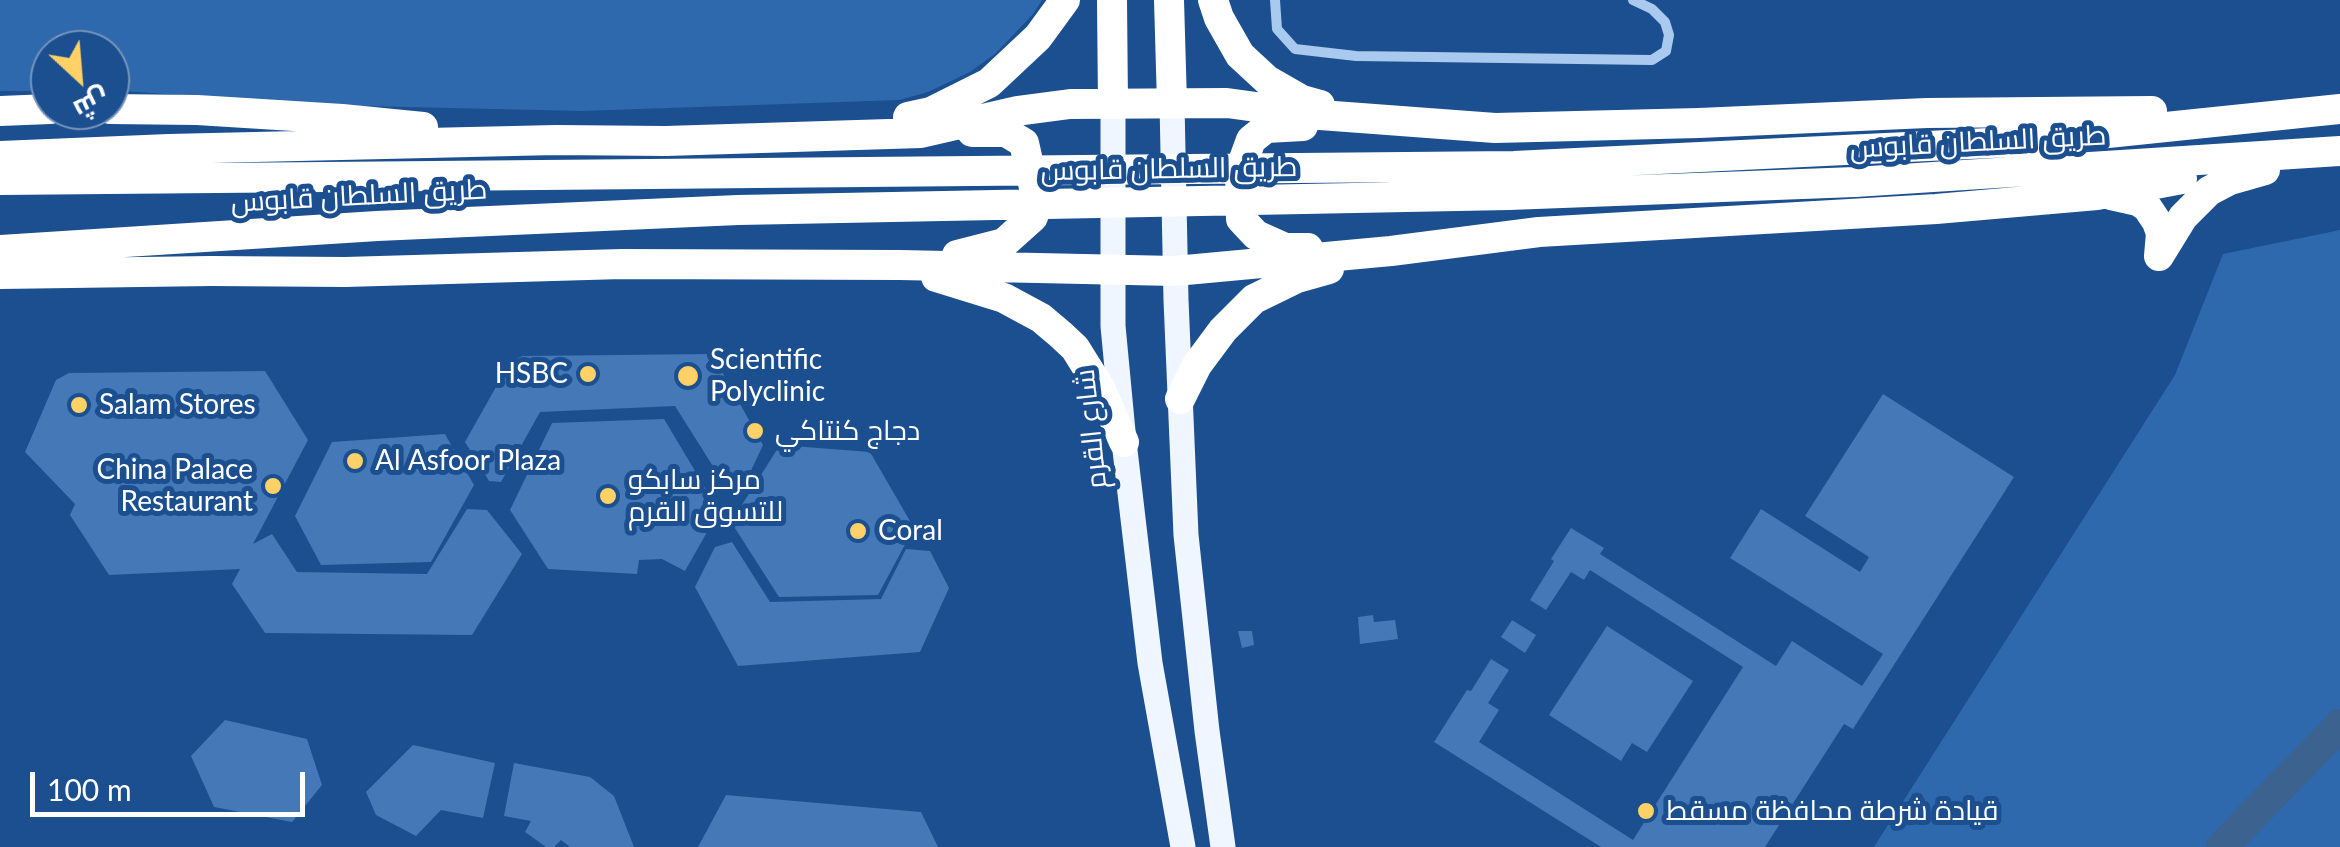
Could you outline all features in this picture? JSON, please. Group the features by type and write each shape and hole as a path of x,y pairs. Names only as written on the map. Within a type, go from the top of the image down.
{"highway":[{"path":"666,142 885,122 931,112 989,83 1038,37 1065,0"},
{"name":"شارع القرم","path":"1112,0 1113,104"},
{"path":"1169,0 1172,103"},
{"path":"1212,0 1240,54 1267,80 1302,100 1376,121"},
{"path":"921,133 1017,111 1070,104 1227,103 1376,121 1495,128 1926,114 2338,109"},
{"path":"130,109 342,119 556,140"},
{"name":"طريق السلطان قابوس","path":"0,250 377,226 1512,180 2031,141 2338,109"},
{"path":"0,111 30,110"},
{"path":"1376,121 1266,128 1251,140 1240,170 1240,219 1256,236 1284,248 1391,251"},
{"path":"0,156 921,133 1006,132 1024,143 1037,201 1033,217 1004,243 978,252 900,265"},
{"path":"2103,194 2138,200 2147,208 2161,233 2159,256 2184,217 2219,185 2333,152"},
{"path":"0,274 345,272 622,264 1175,271 1391,251 1538,232 2103,194 2333,152"},
{"name":"طريق السلطان قابوس","path":"0,180 739,172 1855,182 2333,152"},
{"path":"1180,399 1223,330 1254,299 1296,278 1391,251"},
{"path":"900,265 1004,298 1041,318 1076,348 1100,388 1124,442"}],"main road":[{"path":"1172,103 1188,565 1223,847"},
{"name":"شارع القرم","path":"1113,104 1113,326 1150,663 1183,847"}],"street":[{"path":"1275,0 1278,28 1295,48 1356,56 1652,60 1666,51 1669,35 1665,22 1652,9 1634,0"}],"shaded area":[{"path":"0,0 1042,0 996,53 970,72 928,92 899,100 582,111 317,105 130,91 130,30 30,30 30,91 0,91"},
{"path":"2340,230 2340,847 1874,847 2175,375 2223,254"}],"building":[{"path":"712,354 763,445 748,477 726,487 675,406 540,412 501,482 489,481 465,442 510,362 522,356"},
{"path":"265,371 308,440 253,544 272,534 297,572 427,574 467,509 487,510 522,554 472,635 265,633 232,584 240,569 109,575 70,515 75,504 25,452 56,380 69,373"},
{"path":"1883,394 2014,477 1853,729 1844,724 1765,847 1601,847 1434,742 1491,659 1509,670 1488,703 1499,710 1479,742 1633,840 1743,667 1590,570 1584,580 1571,572 1546,610 1530,600 1571,528 1604,548 1600,554 1776,666 1792,641 1862,686 1883,654 1730,558 1761,509 1860,572 1869,557 1805,516"},
{"path":"664,419 719,511 685,571 662,559 639,560 637,574 548,569 510,510 552,423"},
{"path":"445,434 474,485 431,562 321,565 295,516 332,442"},
{"path":"780,445 870,452 914,528 878,595 779,597 731,522"},
{"path":"732,542 770,602 881,599 906,549 930,551 949,588 920,652 738,666 695,587 715,547"},
{"path":"1373,615 1374,622 1395,620 1398,639 1360,644 1358,617"},
{"path":"1512,620 1536,635 1525,653 1501,637"},
{"path":"1607,626 1693,681 1647,752 1632,743 1621,761 1549,715"},
{"path":"1238,631 1252,631 1254,645 1242,648"},
{"path":"225,720 307,739 322,785 292,822 214,807 191,756"},
{"path":"413,745 495,763 483,818 441,810 416,836 376,815 366,792"},
{"path":"514,763 590,777 614,796 634,847 570,847 561,840 554,847 546,847 525,832 531,821 504,816"},
{"path":"726,795 921,812 938,847 698,847"}],"waterway":[{"path":"2222,847 2340,725"}],"place":[{"name":"HSBC","path":"588,374"},
{"name":"Scientific Polyclinic","path":"688,376"},
{"name":"Salam Stores","path":"79,405"},
{"name":"دجاج كنتاكي","path":"755,431"},
{"name":"Al Asfoor Plaza","path":"355,461"},
{"name":"China Palace Restaurant","path":"273,486"},
{"name":"مركز سابكو للتسوق القرم","path":"608,496"},
{"name":"Coral","path":"858,531"},
{"name":"قيادة شرطة محافظة مسقط","path":"1646,811"}]}
